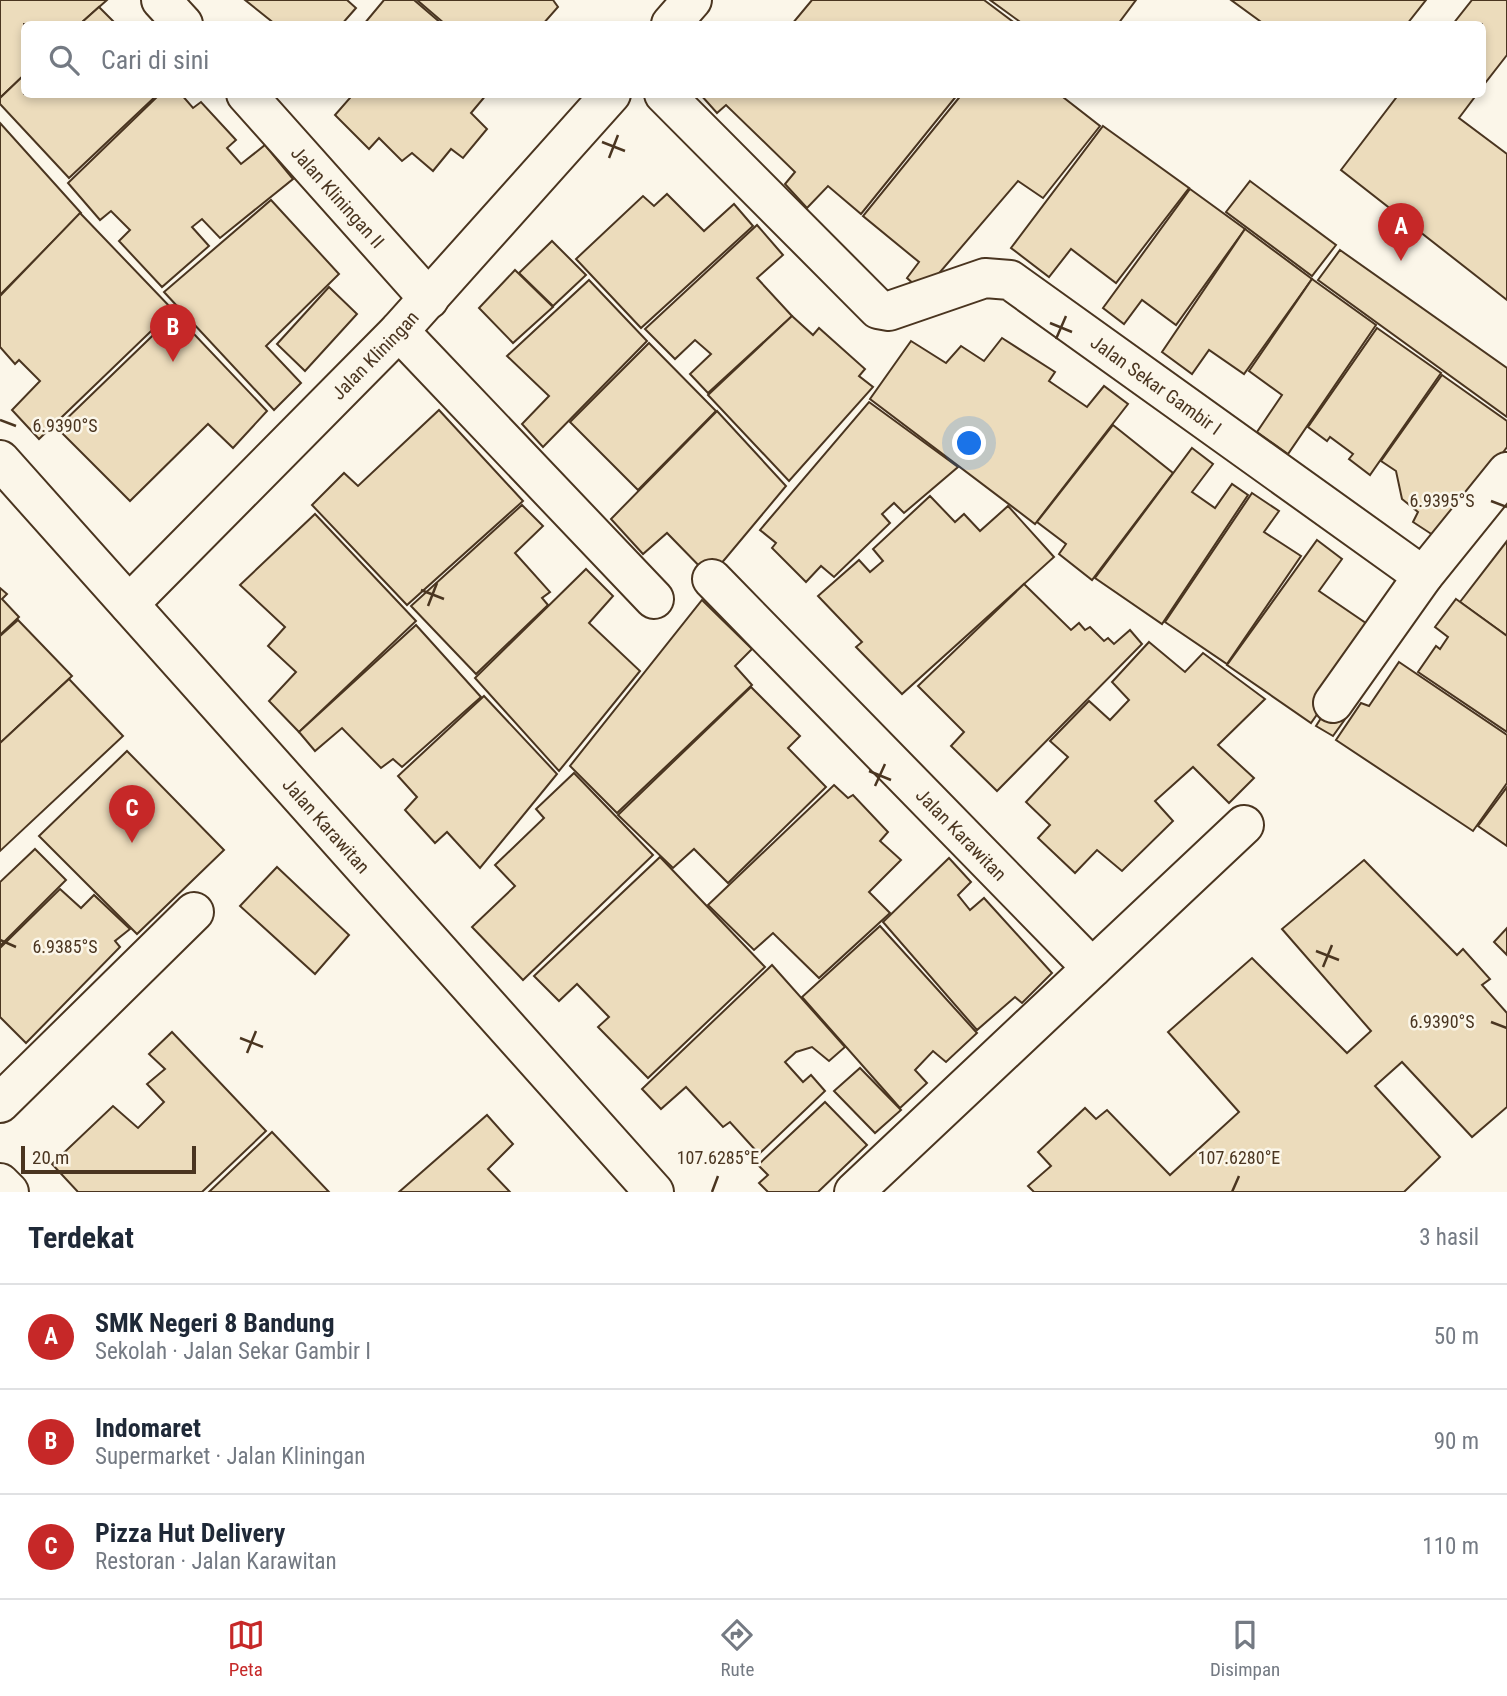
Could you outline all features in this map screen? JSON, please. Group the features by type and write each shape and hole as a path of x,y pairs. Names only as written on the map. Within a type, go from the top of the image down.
{"street":[{"path":"161,0 180,21"},
{"path":"674,21 692,0"},
{"name":"Jalan Kliningan II","path":"250,98 429,299"},
{"name":"Jalan Kliningan","path":"129,604 399,331 607,98"},
{"name":"Jalan Sekar Gambir I","path":"668,98 878,309 890,311 985,278 1010,280 1423,576"},
{"path":"399,331 654,600"},
{"name":"Jalan Karawitan","path":"0,460 654,1192"},
{"path":"1333,703 1423,576 1507,472"},
{"name":"Jalan Karawitan","path":"712,579 1093,968"},
{"path":"854,1192 1244,825"},
{"path":"0,1103 194,912"},
{"path":"0,1182 9,1192"}],"building":[{"path":"0,0 107,0 83,21 21,21 21,78 0,98"},
{"path":"245,0 347,0 356,8 345,21 271,21"},
{"path":"384,0 414,0 438,21 366,21"},
{"path":"417,0 553,0 558,7 546,21 442,21"},
{"path":"812,0 984,0 1012,21 794,21"},
{"path":"990,0 1136,0 1120,21 1019,21"},
{"path":"1231,0 1426,0 1409,21 1260,21"},
{"path":"1472,0 1507,0 1507,55 1486,82 1486,21 1455,21"},
{"path":"99,7 113,21 83,21"},
{"path":"21,78 21,98 154,98 69,178 0,104 0,98"},
{"path":"156,98 184,98 193,108 201,102 236,140 227,148 241,164 265,145 293,179 220,238 202,219 192,227 209,246 162,287 119,241 130,230 111,211 100,220 68,183"},
{"path":"350,98 484,98 471,113 487,129 463,158 451,149 433,171 412,153 402,161 379,138 369,149 335,115"},
{"path":"704,98 955,98 861,214 828,186 807,208 785,184 795,172 726,105 717,113"},
{"path":"959,98 1064,98 1100,126 1043,198 1018,181 923,292 907,278 919,262 863,216"},
{"path":"1396,98 1474,98 1459,118 1507,154 1507,300 1341,170"},
{"path":"0,123 81,213 0,295"},
{"path":"1103,126 1189,188 1116,283 1071,249 1049,277 1011,248"},
{"path":"1250,181 1336,245 1312,276 1226,212"},
{"path":"1190,189 1245,229 1176,325 1142,300 1124,324 1103,308"},
{"path":"667,194 704,231 734,204 753,226 641,328 576,259 643,196 654,206"},
{"path":"271,200 339,274 266,346 301,383 274,410 164,292"},
{"path":"80,213 173,310 39,439 12,410 40,381 19,360 15,364 0,347 0,296"},
{"path":"757,225 783,255 757,278 792,316 708,393 690,374 711,354 695,340 675,359 645,329"},
{"path":"1245,229 1312,279 1244,374 1209,350 1192,374 1162,352"},
{"path":"552,241 586,275 553,306 519,273"},
{"path":"1340,250 1507,368 1507,417 1318,280"},
{"path":"515,270 553,307 513,343 479,308"},
{"path":"1312,279 1376,325 1288,454 1257,432 1282,395 1249,371"},
{"path":"589,280 647,341 543,447 522,424 549,396 507,356"},
{"path":"329,287 357,314 305,371 277,344"},
{"path":"175,314 267,411 233,448 208,424 130,501 57,428"},
{"path":"792,316 813,335 819,328 865,369 859,376 873,387 789,481 708,395"},
{"path":"1377,328 1441,373 1370,475 1349,459 1353,454 1330,437 1327,441 1308,427"},
{"path":"1002,338 1055,372 1049,381 1087,407 1104,386 1128,404 1035,524 870,399 911,341 946,363 961,346 984,361"},
{"path":"649,343 716,411 638,490 570,422"},
{"path":"1442,375 1507,421 1507,447 1439,539 1413,522 1418,512 1402,499 1396,471 1381,461"},
{"path":"869,402 958,467 904,513 894,503 882,514 890,523 834,577 821,566 806,582 772,548 776,543 760,530"},
{"path":"439,410 523,501 407,605 312,505 344,473 358,486"},
{"path":"717,411 786,486 710,577 667,533 643,554 611,519"},
{"path":"1113,425 1173,473 1092,580 1059,554 1066,544 1037,522"},
{"path":"1192,448 1213,464 1192,492 1215,508 1232,484 1248,495 1162,624 1095,578"},
{"path":"1252,493 1279,511 1264,532 1301,556 1227,664 1165,622"},
{"path":"930,496 955,522 964,514 980,531 1008,506 1054,557 902,694 856,647 862,642 818,596 859,560 870,572 883,561 873,549"},
{"path":"522,505 543,526 515,553 550,592 542,598 548,605 476,674 411,606"},
{"path":"315,514 416,621 299,732 269,701 296,672 268,646 285,627 240,585"},
{"path":"1317,540 1342,559 1319,591 1376,630 1311,723 1227,665"},
{"path":"1507,541 1507,636 1460,602"},
{"path":"586,569 613,596 589,623 640,671 559,771 475,678"},
{"path":"1024,584 1071,630 1079,623 1085,630 1090,627 1104,641 1108,638 1114,644 1130,630 1142,644 997,791 951,746 964,732 918,686"},
{"path":"0,588 7,594 2,599 19,617 0,635"},
{"path":"1456,599 1507,636 1507,732 1418,672 1436,646 1440,649 1448,637 1435,627"},
{"path":"702,600 752,649 735,666 752,685 617,813 570,766"},
{"path":"18,620 72,676 0,743 0,636"},
{"path":"416,625 481,697 402,767 393,759 381,768 342,728 315,751 299,732"},
{"path":"1149,642 1185,672 1203,653 1265,699 1218,745 1254,778 1229,803 1193,767 1155,801 1173,821 1122,871 1097,850 1075,873 1038,838 1050,825 1026,802 1068,757 1050,741 1089,701 1110,720 1129,700 1112,682"},
{"path":"1399,662 1507,735 1507,783 1473,831 1336,740 1361,703 1369,706"},
{"path":"69,679 123,736 0,851 0,743"},
{"path":"751,687 800,736 788,748 826,787 728,883 694,849 673,868 618,815"},
{"path":"484,696 557,774 480,868 447,832 435,843 405,810 417,797 398,776"},
{"path":"1330,704 1348,715 1333,736 1316,726"},
{"path":"127,751 224,850 137,934 39,836"},
{"path":"574,773 653,855 523,980 472,927 515,886 495,865 544,818 536,809"},
{"path":"834,785 848,798 853,795 888,832 880,841 901,860 869,892 890,913 819,978 773,933 754,950 708,905"},
{"path":"1507,787 1507,846 1478,826"},
{"path":"35,849 66,880 0,946 0,882"},
{"path":"660,857 765,967 648,1078 598,1027 609,1017 577,984 559,1001 534,976"},
{"path":"949,858 971,882 958,895 970,910 984,898 1052,973 1022,1003 1015,997 977,1030 883,922"},
{"path":"1364,860 1457,955 1463,949 1490,979 1482,985 1507,1013 1507,1107 1472,1137 1402,1062 1375,1086 1440,1157 1404,1192 1034,1192 1028,1186 1051,1166 1038,1152 1085,1108 1096,1119 1107,1110 1170,1175 1239,1112 1168,1032 1252,958 1347,1053 1371,1031 1282,929"},
{"path":"277,867 349,935 315,974 240,906"},
{"path":"60,889 81,908 94,895 130,929 115,941 120,947 26,1043 0,1017 0,948"},
{"path":"880,926 977,1033 946,1062 933,1051 915,1070 927,1083 900,1108 802,997"},
{"path":"1507,928 1507,955 1494,942"},
{"path":"772,965 845,1047 829,1061 812,1047 796,1052 785,1062 803,1082 811,1075 825,1091 759,1154 730,1122 723,1127 686,1087 661,1109 642,1089"},
{"path":"172,1032 266,1131 202,1192 78,1192 52,1164 113,1106 138,1128 164,1102 147,1084 165,1069 149,1054"},
{"path":"860,1068 901,1110 875,1133 834,1091"},
{"path":"825,1102 867,1145 818,1192 768,1192 759,1183 768,1175 758,1165"},
{"path":"487,1115 513,1144 488,1169 510,1192 399,1192"},
{"path":"272,1132 329,1192 209,1192"}],"place":[{"name":"SMK Negeri 8 Bandung","path":"1401,261"},
{"name":"Indomaret","path":"173,362"},
{"name":"Pizza Hut Delivery","path":"132,843"}]}
